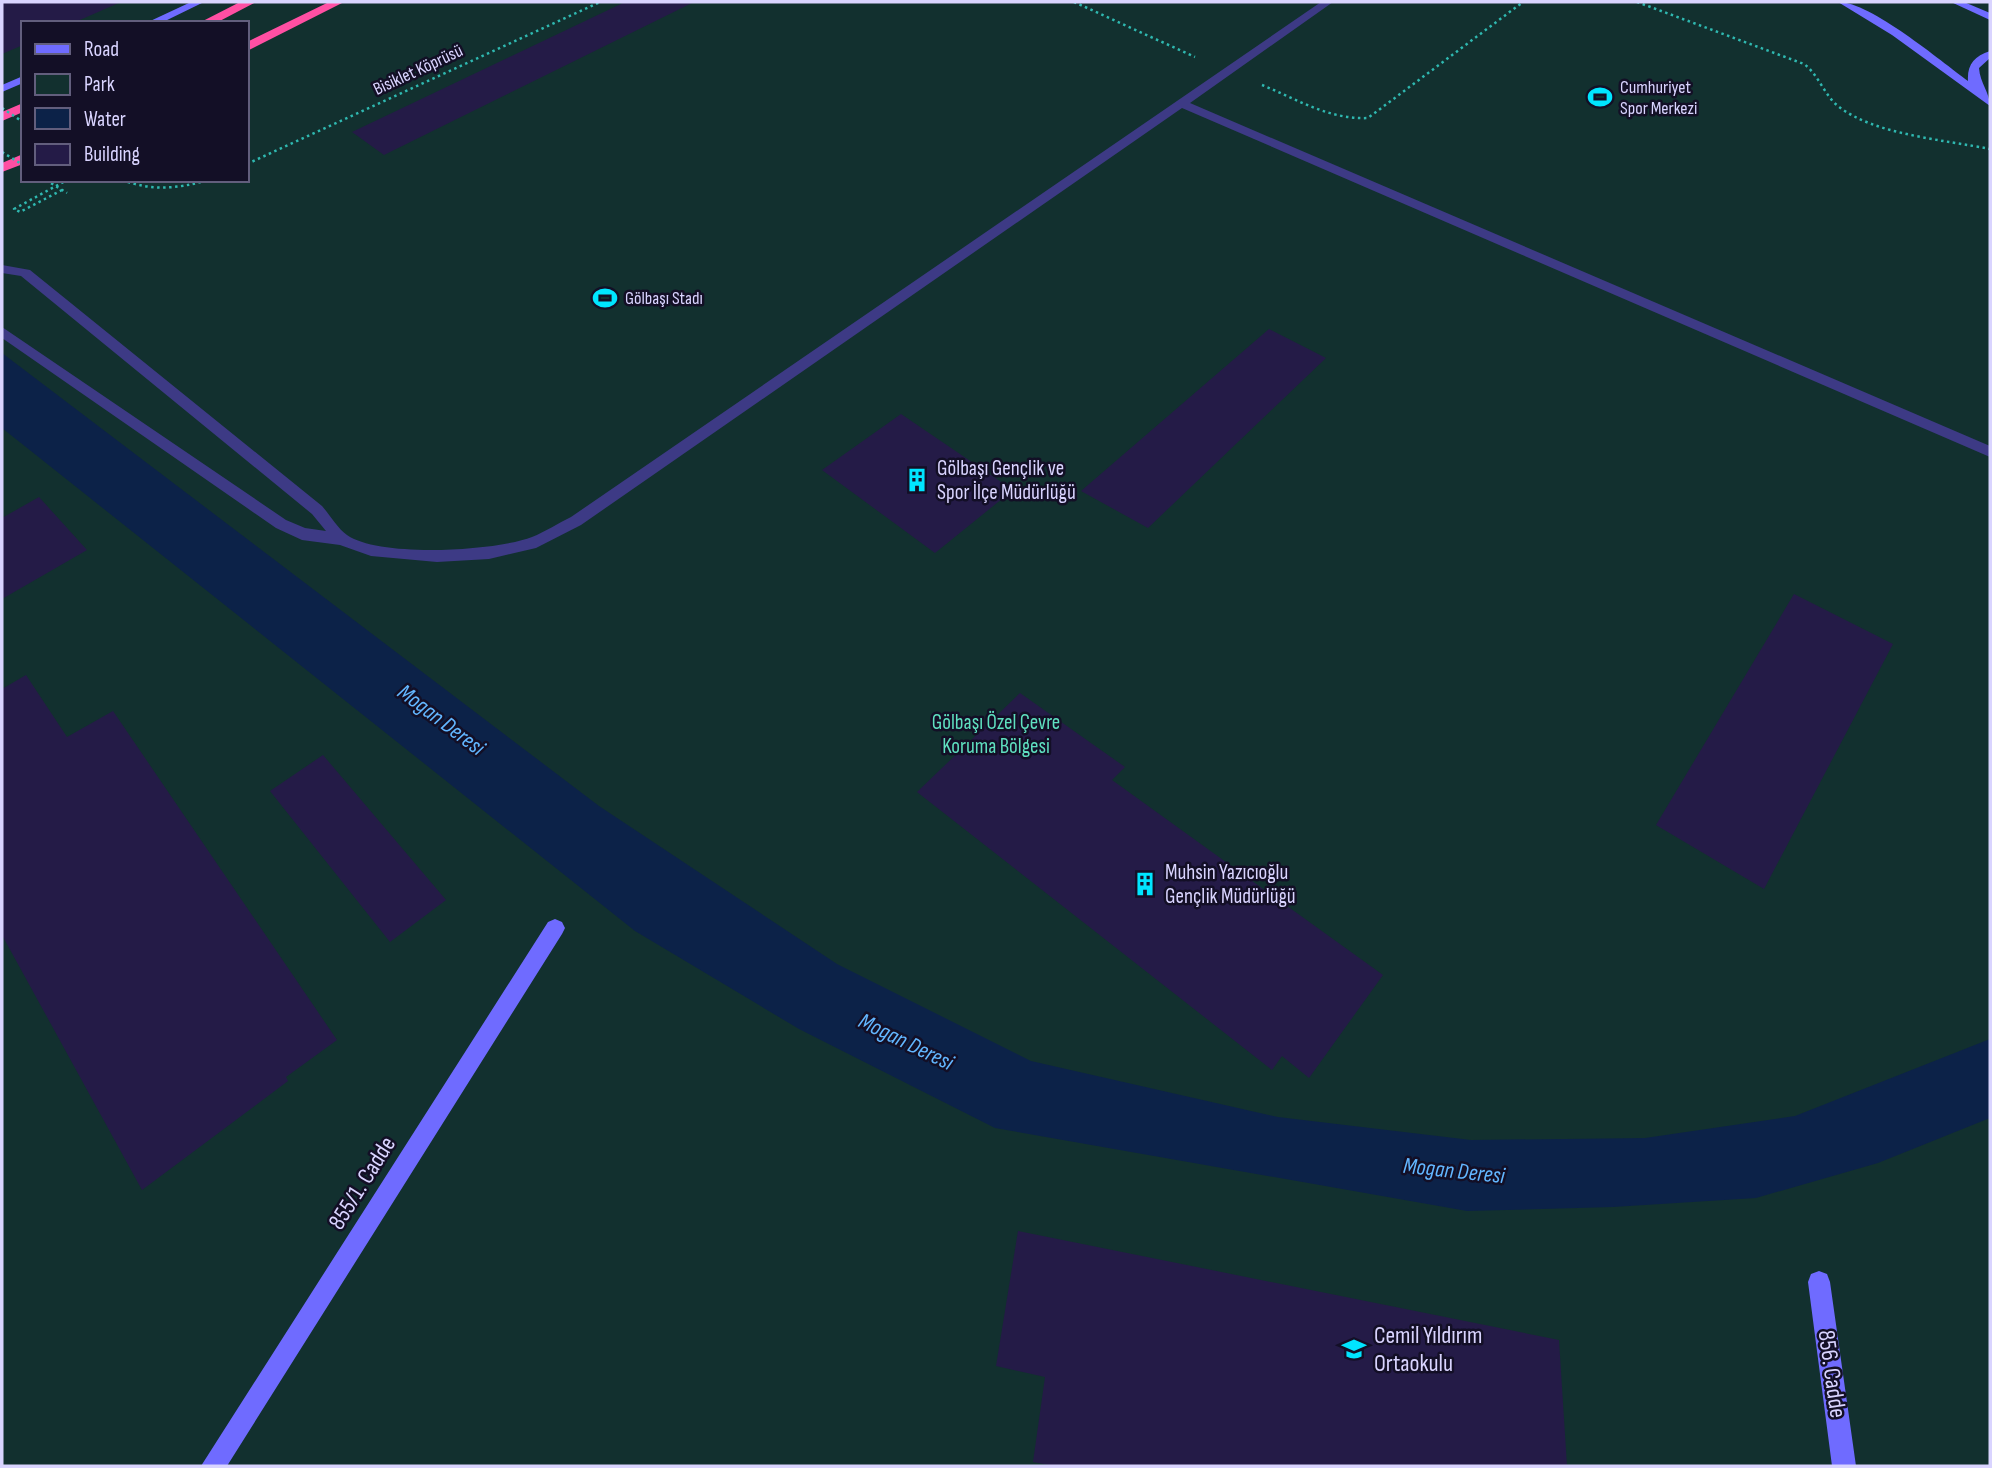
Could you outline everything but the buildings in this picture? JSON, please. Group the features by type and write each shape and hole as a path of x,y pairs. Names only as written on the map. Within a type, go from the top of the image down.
{"highway":[{"path":"209,21 250,2"},
{"path":"248,47 338,2"},
{"path":"2,117 21,108"},
{"path":"2,168 21,159"}],"street":[{"path":"156,21 199,2"},
{"path":"2,332 281,524 302,534 341,539 371,550 437,556 489,553 536,542 576,521 1328,2"},
{"path":"1843,2 1896,33 1987,100"},
{"path":"1955,2 1990,17"},
{"path":"1987,100 1974,82 1973,68 1990,54"},
{"path":"2,89 21,80"},
{"path":"1181,103 1990,452"},
{"path":"2,269 25,273 317,510 341,539"},
{"name":"855/1. Cadde","path":"213,1466 555,928"},
{"name":"856. Cadde","path":"1819,1282 1844,1466"}],"path":[{"name":"Bisiklet Köprüsü","path":"248,164 600,2"},
{"path":"1074,2 1198,58"},
{"path":"1253,81 1340,117 1356,121 1368,118 1523,2"},
{"path":"1637,2 1804,64 1814,70 1838,106 1857,116 1897,129 1990,149"},
{"path":"2,108 21,121"},
{"path":"2,152 21,164"},
{"path":"49,182 67,193"},
{"path":"62,190 20,212 14,209 63,182"},
{"path":"127,182 144,189 164,189 198,182"}],"green space":[{"name":"Gölbaşı Özel Çevre Koruma Bölgesi","path":"2,2 1990,2 1990,1466 2,1466"}],"water":[{"name":"Mogan Deresi","path":"2,353 599,806 837,964 1031,1061 1278,1117 1471,1140 1645,1138 1795,1116 1990,1039 1990,1118 1878,1163 1756,1198 1613,1207 1467,1211 995,1128 799,1029 635,931 2,428"}],"place":[{"name":"Cumhuriyet Spor Merkezi","path":"1600,97"},
{"name":"Gölbaşı Stadı","path":"605,298"},
{"name":"Gölbaşı Gençlik ve Spor İlçe Müdürlüğü","path":"917,480"},
{"name":"Muhsin Yazıcıoğlu Gençlik Müdürlüğü","path":"1145,884"},
{"name":"Cemil Yıldırım Ortaokulu","path":"1354,1349"}]}
